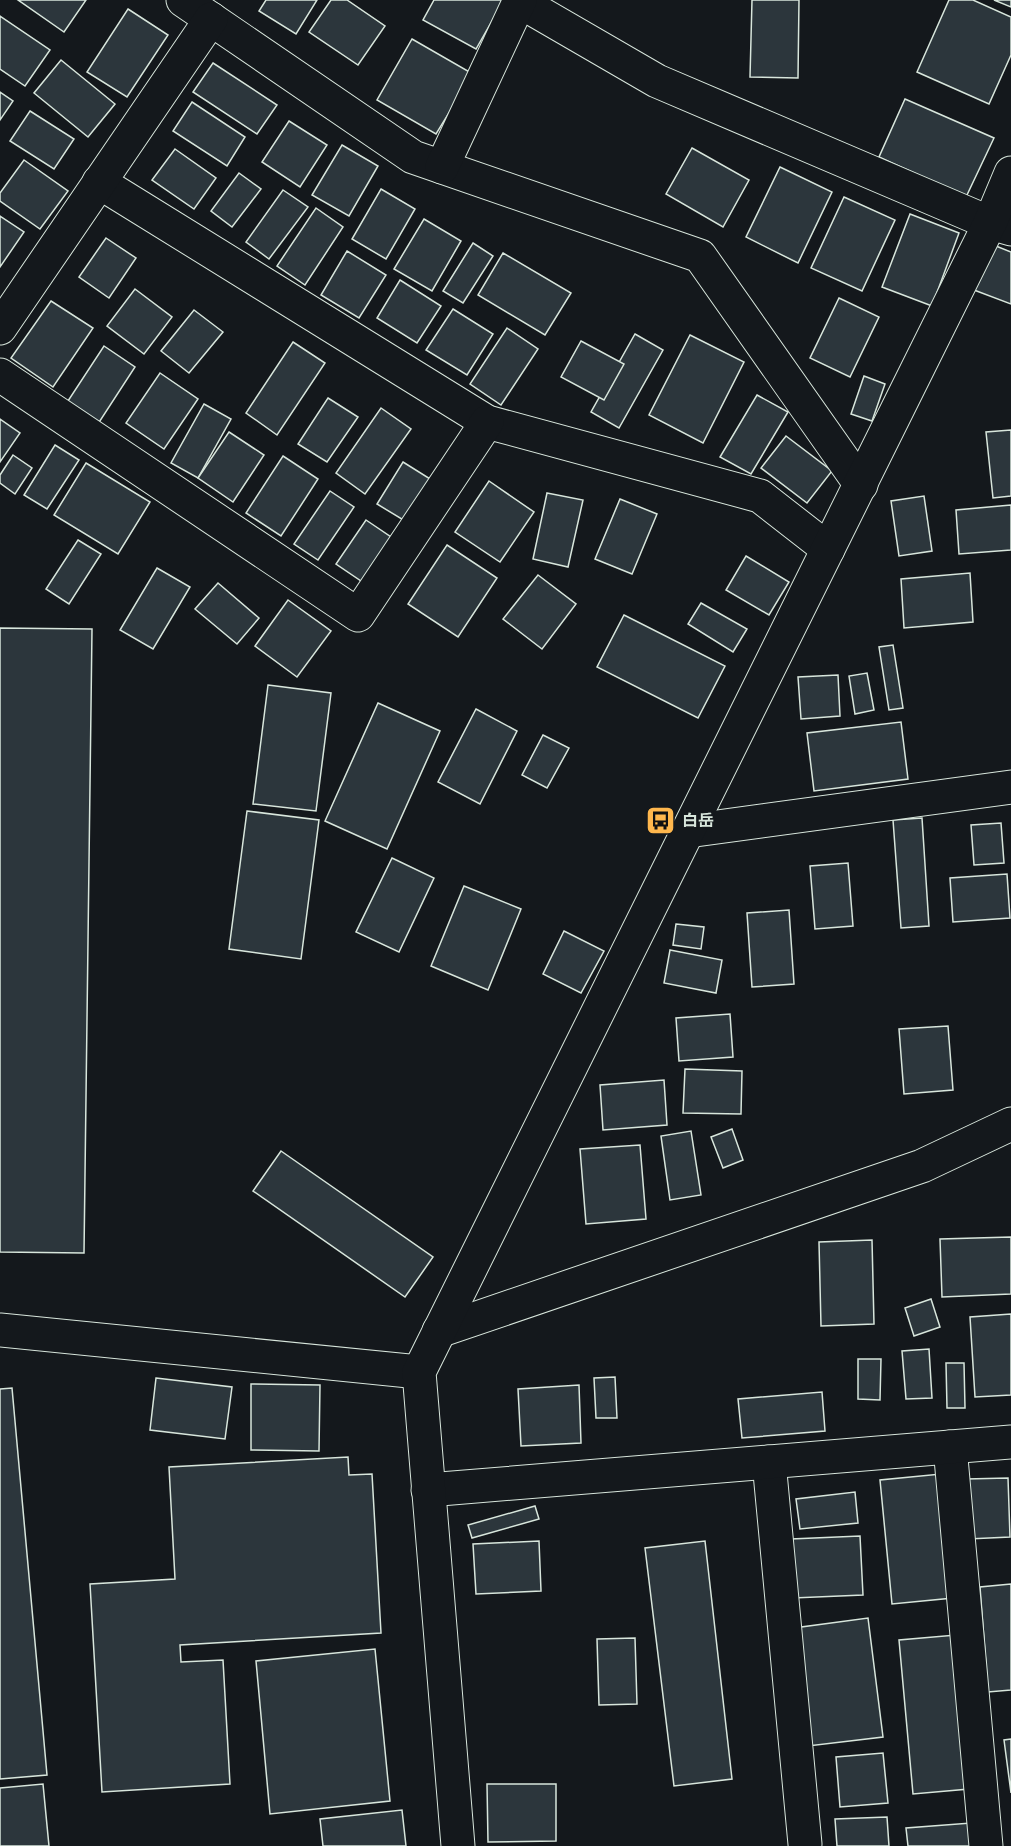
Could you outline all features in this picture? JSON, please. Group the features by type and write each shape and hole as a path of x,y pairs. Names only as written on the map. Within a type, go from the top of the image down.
{"street":[{"path":"183,0 413,157 700,256 861,485"},
{"path":"442,167 520,1 657,81 1001,226"},
{"path":"0,328 211,19"},
{"path":"458,1846 419,1372 828,549 1001,226 1011,173"},
{"path":"99,182 487,422 760,496 828,549"},
{"path":"0,375 358,615 487,422"},
{"path":"688,831 1011,787"},
{"path":"439,1331 922,1166 1011,1124"},
{"path":"0,1330 419,1372"},
{"path":"428,1491 1011,1442"},
{"path":"950,1447 986,1846"},
{"path":"770,1462 805,1844"}],"building":[{"path":"18,0 86,0 64,32"},
{"path":"266,0 317,0 296,34 259,11"},
{"path":"331,0 347,0 385,26 358,65 309,32"},
{"path":"434,0 504,0 476,49 423,20"},
{"path":"752,0 799,0 798,78 750,77"},
{"path":"949,0 973,0 1011,17 1011,55 989,104 917,72"},
{"path":"994,0 1011,0 1011,7"},
{"path":"128,9 168,35 127,97 87,72"},
{"path":"0,16 50,50 25,86 0,69"},
{"path":"412,39 473,74 436,134 377,100"},
{"path":"61,60 115,104 88,137 34,93"},
{"path":"213,63 277,105 257,134 193,92"},
{"path":"0,92 13,101 0,120"},
{"path":"905,99 994,138 966,197 879,157"},
{"path":"192,102 245,137 227,166 173,131"},
{"path":"30,111 74,139 54,169 10,141"},
{"path":"289,121 327,145 300,187 262,162"},
{"path":"342,145 378,166 349,216 312,195"},
{"path":"692,148 749,180 723,227 666,194"},
{"path":"175,149 216,178 194,209 152,180"},
{"path":"24,160 68,191 40,229 0,201 0,193"},
{"path":"780,167 832,192 798,263 746,237"},
{"path":"239,173 261,189 232,227 211,211"},
{"path":"381,189 415,209 386,259 352,239"},
{"path":"283,190 308,207 269,259 246,242"},
{"path":"844,197 895,220 862,291 811,268"},
{"path":"316,208 343,227 305,285 277,266"},
{"path":"910,214 959,233 932,306 882,287"},
{"path":"0,216 24,232 0,267"},
{"path":"424,219 461,241 432,291 394,269"},
{"path":"106,238 136,258 109,298 79,277"},
{"path":"473,243 493,256 463,303 443,291"},
{"path":"991,244 1011,252 1011,304 974,290"},
{"path":"347,251 386,275 359,318 321,295"},
{"path":"503,253 571,293 545,335 478,295"},
{"path":"400,280 441,306 417,343 377,318"},
{"path":"135,289 172,317 144,354 107,326"},
{"path":"839,298 879,317 850,377 810,358"},
{"path":"51,301 93,328 53,387 11,358"},
{"path":"453,309 493,334 467,375 426,350"},
{"path":"194,310 223,332 189,373 161,351"},
{"path":"507,328 538,349 501,405 470,384"},
{"path":"635,334 663,350 619,428 591,412"},
{"path":"690,335 744,362 703,443 649,415"},
{"path":"581,341 624,364 604,400 561,377"},
{"path":"293,342 325,363 277,435 246,413"},
{"path":"104,346 135,367 96,427 64,407"},
{"path":"160,373 198,399 164,449 126,423"},
{"path":"864,376 885,384 872,421 851,414"},
{"path":"757,395 788,412 751,474 720,457"},
{"path":"328,398 358,417 327,462 298,444"},
{"path":"204,404 231,419 198,478 171,463"},
{"path":"381,408 411,429 365,494 336,473"},
{"path":"0,419 20,433 0,462"},
{"path":"1011,430 1011,496 993,498 986,432"},
{"path":"229,432 264,455 233,502 198,478"},
{"path":"786,436 832,471 807,503 761,468"},
{"path":"55,445 79,460 47,509 24,495"},
{"path":"13,455 32,468 15,494 0,483 0,475"},
{"path":"283,456 318,479 281,536 246,513"},
{"path":"403,462 435,482 410,524 377,504"},
{"path":"86,463 150,502 118,554 54,515"},
{"path":"489,481 534,512 500,562 455,532"},
{"path":"330,491 354,507 318,560 294,544"},
{"path":"547,493 583,500 568,567 533,559"},
{"path":"924,496 932,551 899,556 891,501"},
{"path":"620,499 657,514 632,574 595,559"},
{"path":"1011,505 1011,550 959,554 956,510"},
{"path":"366,520 394,539 364,583 336,564"},
{"path":"78,540 101,554 69,604 46,589"},
{"path":"447,545 497,578 458,637 408,604"},
{"path":"746,556 789,582 769,615 726,590"},
{"path":"157,568 190,587 153,649 120,630"},
{"path":"970,573 973,622 904,628 901,579"},
{"path":"538,575 576,604 542,649 503,619"},
{"path":"218,583 259,618 237,644 195,609"},
{"path":"288,600 331,631 297,677 255,646"},
{"path":"701,603 747,629 733,652 688,624"},
{"path":"624,615 725,666 698,718 597,667"},
{"path":"0,628 92,629 84,1253 0,1252"},
{"path":"893,645 903,708 889,710 879,647"},
{"path":"867,673 874,710 855,714 849,676"},
{"path":"838,675 840,716 801,719 798,677"},
{"path":"268,685 331,693 316,811 253,804"},
{"path":"378,703 440,731 387,849 325,821"},
{"path":"476,709 517,731 480,804 438,782"},
{"path":"901,722 908,779 814,791 807,733"},
{"path":"543,735 569,748 547,788 522,775"},
{"path":"247,811 319,820 301,959 229,949"},
{"path":"922,818 929,926 901,928 893,820"},
{"path":"1001,823 1004,863 974,865 971,825"},
{"path":"392,858 434,878 399,952 356,932"},
{"path":"848,863 853,926 815,929 810,866"},
{"path":"1007,874 1010,918 953,922 950,878"},
{"path":"464,886 521,909 488,990 431,966"},
{"path":"789,910 794,984 752,987 747,913"},
{"path":"676,924 704,927 701,949 673,945"},
{"path":"564,931 604,951 581,993 543,974"},
{"path":"670,950 722,960 716,993 664,983"},
{"path":"730,1014 733,1057 679,1061 676,1018"},
{"path":"948,1026 953,1090 904,1094 899,1029"},
{"path":"685,1069 742,1071 741,1114 683,1113"},
{"path":"664,1080 667,1125 603,1130 600,1085"},
{"path":"732,1129 743,1160 723,1168 711,1137"},
{"path":"691,1131 701,1195 670,1200 661,1136"},
{"path":"640,1145 646,1219 586,1224 580,1149"},
{"path":"281,1151 433,1257 405,1297 253,1191"},
{"path":"1011,1237 1011,1294 942,1297 940,1239"},
{"path":"872,1240 874,1324 821,1326 819,1242"},
{"path":"931,1299 940,1327 914,1336 905,1308"},
{"path":"1011,1314 1011,1395 975,1397 970,1317"},
{"path":"929,1349 932,1398 906,1399 902,1351"},
{"path":"858,1359 881,1359 880,1400 858,1399"},
{"path":"946,1363 964,1363 965,1408 947,1408"},
{"path":"615,1377 617,1418 596,1418 594,1378"},
{"path":"156,1378 232,1387 225,1439 150,1430"},
{"path":"251,1384 320,1385 319,1451 251,1450"},
{"path":"579,1385 581,1443 521,1446 518,1389"},
{"path":"12,1388 47,1775 0,1779 0,1389"},
{"path":"822,1392 825,1431 742,1438 738,1399"},
{"path":"348,1457 349,1475 372,1474 381,1633 180,1645 181,1662 223,1660 230,1784 102,1792 90,1584 175,1579 169,1467"},
{"path":"941,1474 953,1598 892,1604 880,1480"},
{"path":"1008,1478 1010,1537 968,1539 966,1479"},
{"path":"855,1492 858,1523 800,1529 796,1499"},
{"path":"535,1506 539,1519 472,1538 468,1525"},
{"path":"860,1536 863,1595 793,1598 791,1539"},
{"path":"539,1541 541,1591 476,1594 473,1544"},
{"path":"705,1541 732,1779 674,1786 645,1548"},
{"path":"1011,1584 1011,1690 988,1692 980,1587"},
{"path":"868,1618 883,1737 808,1746 794,1628"},
{"path":"956,1635 969,1789 913,1794 899,1640"},
{"path":"635,1638 637,1704 599,1705 597,1639"},
{"path":"375,1649 390,1801 270,1814 256,1661"},
{"path":"1011,1739 1011,1793 1004,1740"},
{"path":"883,1753 888,1803 840,1807 836,1757"},
{"path":"43,1784 49,1846 0,1846 0,1788"},
{"path":"487,1784 556,1784 556,1841 488,1842"},
{"path":"402,1810 406,1846 323,1846 320,1819"},
{"path":"887,1817 889,1846 837,1846 835,1819"},
{"path":"971,1823 973,1846 908,1846 906,1828"}],"place":[{"name":"白岳","path":"661,820"}]}
